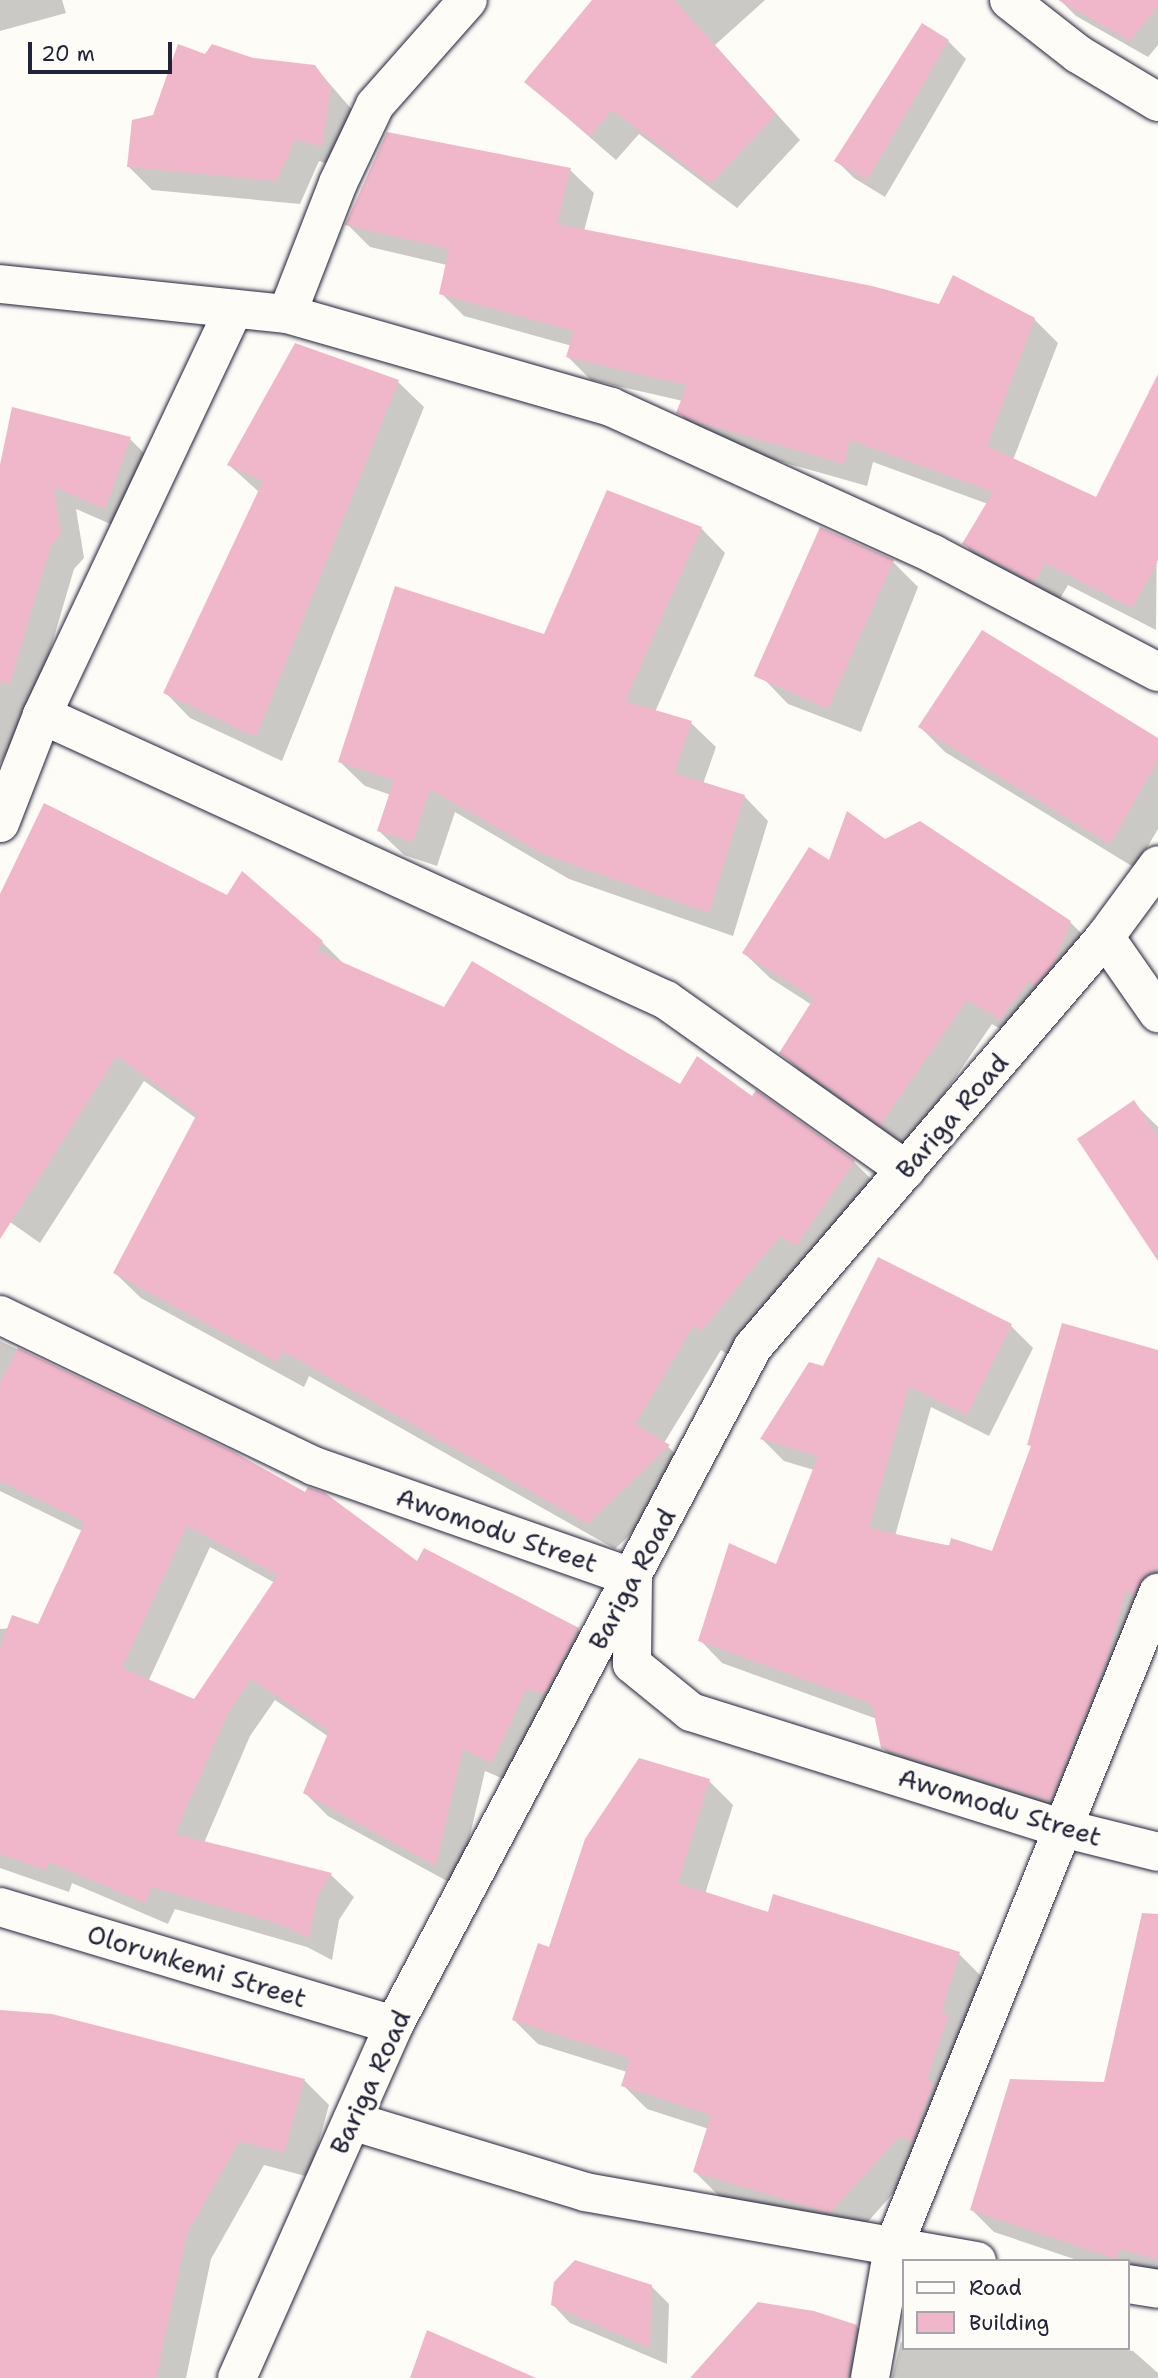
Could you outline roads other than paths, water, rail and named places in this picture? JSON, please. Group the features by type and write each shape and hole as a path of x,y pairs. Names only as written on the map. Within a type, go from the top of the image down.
{"street":[{"path":"287,314 338,183 375,105 468,0"},
{"path":"1009,0 1077,54 1158,102"},
{"path":"0,284 287,314 611,407 933,554 1158,672"},
{"path":"0,823 42,715 234,309"},
{"path":"42,715 666,1000 906,1170"},
{"name":"Bariga Road","path":"237,2378 394,2025 753,1347 1105,937 1158,865"},
{"path":"1105,937 1158,1013"},
{"name":"Awomodu Street","path":"0,1315 314,1466 632,1578 632,1664 691,1712 1062,1828 1158,1852"},
{"path":"870,2378 892,2248 1158,1593"},
{"name":"Olorunkemi Street","path":"0,1907 394,2025"},
{"path":"352,2121 585,2192 963,2259"},
{"path":"1130,2284 1158,2289"}]}
